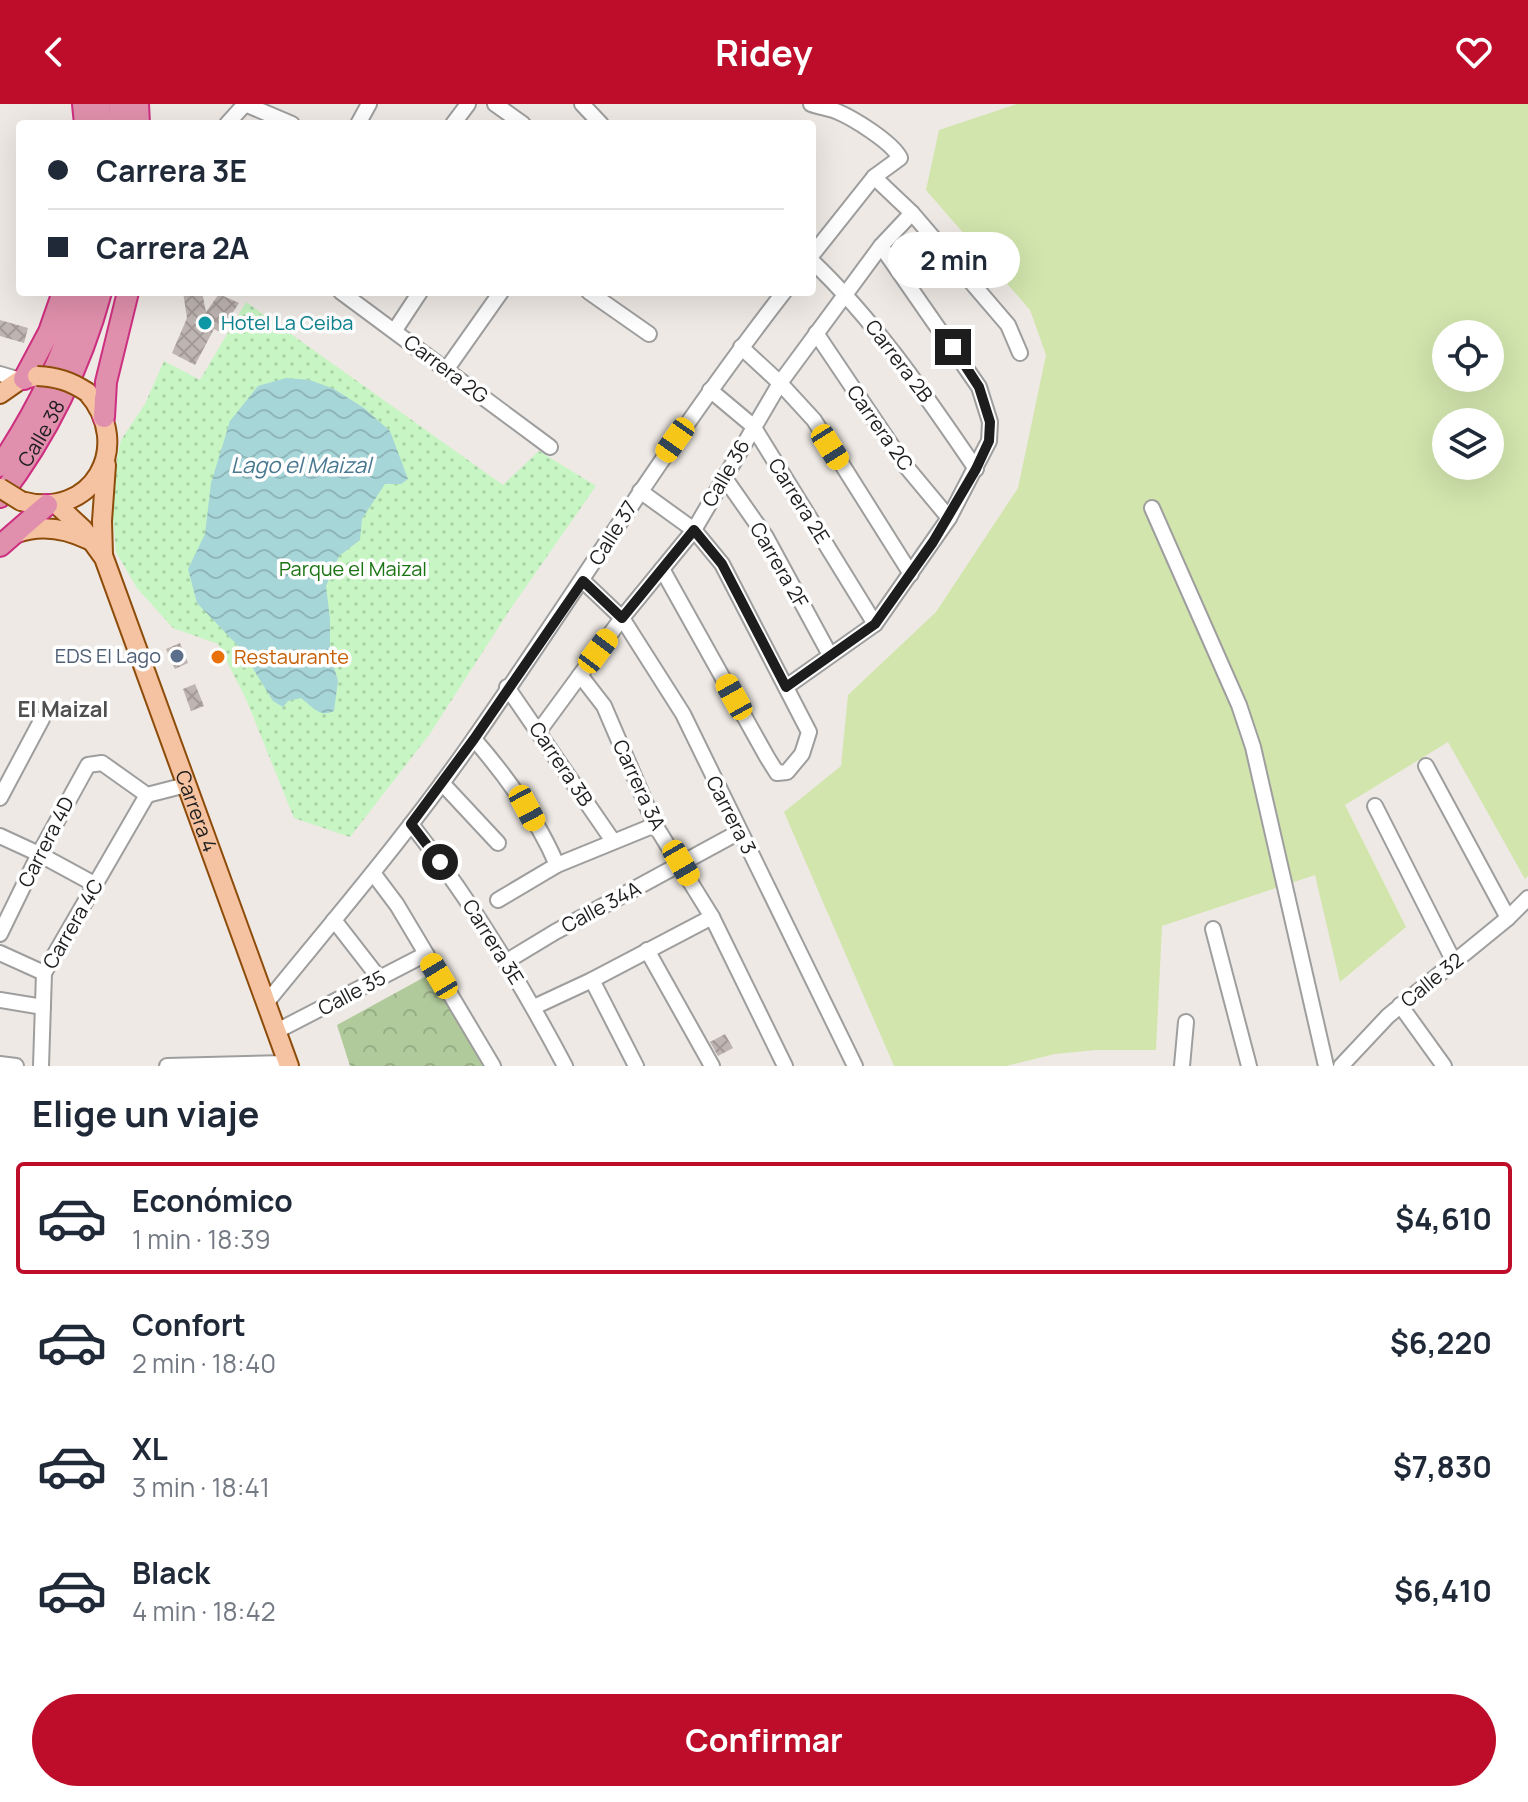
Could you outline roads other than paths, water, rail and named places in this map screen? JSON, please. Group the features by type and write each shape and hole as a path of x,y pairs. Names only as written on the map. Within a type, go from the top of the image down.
{"highway":[{"path":"27,379 62,296"},
{"path":"68,364 82,296"},
{"path":"68,364 99,296"},
{"path":"104,417 110,361 127,296"},
{"name":"Calle 38","path":"0,466 68,364"},
{"name":"Calle 38","path":"0,497 52,416 68,364"},
{"path":"4,541 52,505"}],"main road":[{"path":"0,394 27,379 63,380 87,392 104,417"},
{"name":"Carrera 4","path":"99,550 109,437 104,417"},
{"path":"0,488 21,501 52,505 83,492 102,470 107,457"},
{"name":"Carrera 4","path":"52,505 99,550 289,1064"},
{"path":"4,541 37,528 51,528 66,530 99,550"}],"street":[{"path":"231,120 245,104 283,120"},
{"path":"495,104 517,120"},
{"path":"582,104 597,120"},
{"path":"811,104 855,121 896,150 900,158 874,177 816,250"},
{"path":"874,177 912,213 1008,325 1020,353"},
{"name":"Calle 36","path":"539,731 622,618 694,530 780,383 881,246 912,213"},
{"path":"786,687 875,624 949,518 989,441 990,422 979,387 881,246"},
{"name":"Carrera 2B","path":"816,265 846,294 910,373 976,469"},
{"name":"Carrera 2G","path":"347,296 550,447"},
{"path":"395,330 417,296"},
{"path":"446,370 498,296"},
{"path":"595,296 649,334"},
{"name":"Calle 37","path":"267,1002 442,783 583,581 710,390 781,296"},
{"name":"Carrera 2C","path":"816,333 904,464 925,493 949,518"},
{"path":"741,347 814,420 911,574"},
{"path":"0,374 27,379"},
{"name":"Carrera 2E","path":"710,390 753,426 875,624"},
{"name":"Carrera 2F","path":"724,477 766,537 830,655"},
{"path":"640,491 694,530 722,564 809,732 802,754 787,772 777,773 662,569"},
{"path":"1152,508 1239,705 1253,747 1326,1066"},
{"name":"Carrera 3","path":"583,581 622,618 683,714 855,1066"},
{"name":"Carrera 3A","path":"580,675 604,706 655,825 712,917 785,1066"},
{"name":"Carrera 3B","path":"507,687 613,841"},
{"path":"0,798 42,719"},
{"path":"474,739 498,766 527,808 557,865"},
{"name":"Carrera 4D","path":"0,934 83,772 94,762 102,763 147,795"},
{"path":"1426,766 1508,918"},
{"path":"442,783 498,843"},
{"path":"147,795 186,785"},
{"name":"Carrera 4C","path":"41,1066 44,973 147,795"},
{"path":"1375,806 1454,962"},
{"name":"Carrera 3E","path":"411,824 507,961 565,1066"},
{"path":"498,900 557,865 655,825"},
{"name":"Calle 34A","path":"507,961 739,832"},
{"path":"0,836 96,885"},
{"path":"373,873 397,905 493,1066"},
{"name":"Calle 32","path":"1341,1066 1400,1005 1508,918 1528,898"},
{"path":"534,1007 712,917"},
{"path":"334,920 379,978"},
{"path":"1213,929 1249,1066"},
{"path":"647,950 712,1066"},
{"path":"0,953 44,973"},
{"name":"Calle 35","path":"277,1031 426,954"},
{"path":"592,980 636,1066"},
{"path":"0,1000 43,1007"},
{"path":"1400,1005 1444,1066"},
{"path":"1182,1066 1186,1022"},
{"path":"0,1064 16,1066"},
{"path":"167,1066 289,1064"}],"water":[{"name":"Lago el Maizal","path":"286,378 310,380 334,389 364,408 390,431 408,479 401,484 385,484 362,519 360,540 339,556 326,586 330,654 338,681 334,711 329,713 316,710 301,698 288,701 283,707 273,701 241,649 197,603 188,569 205,534 211,483 230,421 258,386"}],"place":[{"name":"Hotel La Ceiba","path":"205,323"},
{"name":"EDS El Lago","path":"177,656"},
{"name":"Restaurante","path":"218,657"}],"district":[{"name":"El Maizal","path":"63,709"}],"park label":[{"name":"Parque el Maizal","path":"353,569"}]}
